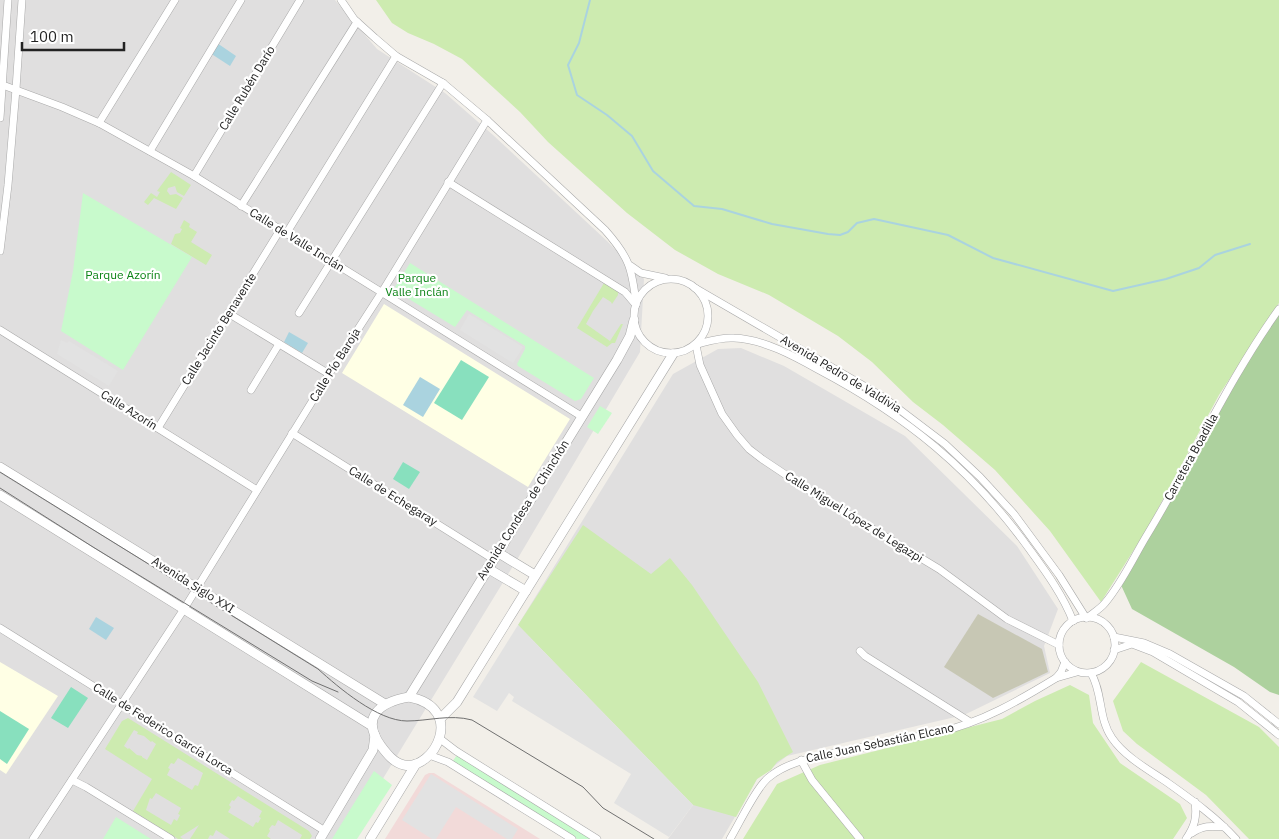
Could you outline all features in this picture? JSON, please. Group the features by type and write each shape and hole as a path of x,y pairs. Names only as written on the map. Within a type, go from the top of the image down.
{"street":[{"path":"0,118 8,0"},
{"path":"0,252 7,193 22,0"},
{"path":"99,123 175,0"},
{"path":"150,151 241,0"},
{"name":"Calle Rubén Darío","path":"194,176 300,0"},
{"path":"341,0 358,22 396,56 443,83 487,120 604,230 615,242 631,266 641,273 683,281 695,288 704,299 709,312 708,327 705,334 696,344 683,352 673,354 657,351 646,344 638,333 634,320 636,304 631,266"},
{"path":"241,206 358,22"},
{"name":"Calle Jacinto Benavente","path":"158,428 228,313 283,232 396,56"},
{"path":"299,313 443,83"},
{"name":"Calle de Valle Inclán","path":"1,84 99,123 194,176 581,416"},
{"name":"Calle Pío Baroja","path":"33,839 198,588 328,374 382,292 487,120"},
{"path":"448,182 625,292 636,304"},
{"path":"636,304 640,296 652,284 669,279"},
{"name":"Avenida Pedro de Valdivia","path":"695,288 883,397 945,444 980,477 1014,514 1059,575 1087,618"},
{"name":"Carretera Boadilla","path":"1104,604 1160,514 1223,399 1279,309"},
{"path":"228,313 328,374"},
{"name":"Avenida Condesa de Chinchón","path":"409,697 617,360 630,336 634,320"},
{"name":"Calle Azorín","path":"0,330 257,490"},
{"name":"Avenida Pedro de Valdivia","path":"696,344 720,338 734,338 748,340 769,347 849,386 908,424 941,450 1008,519 1066,604 1073,621"},
{"path":"251,390 279,344"},
{"name":"Calle Miguel López de Legazpi","path":"696,344 700,364 722,414 749,449 762,460 939,569 1007,619 1059,645"},
{"path":"683,352 700,364"},
{"path":"440,719 457,702 673,354"},
{"name":"Calle de Echegaray","path":"292,433 495,555"},
{"name":"Avenida Siglo XXI","path":"0,467 386,704"},
{"name":"Avenida Siglo XXI","path":"0,495 374,730"},
{"path":"495,555 535,575"},
{"path":"487,568 526,591"},
{"path":"1087,618 1103,623 1114,637 1114,650 1110,661 1101,669 1091,673 1077,672 1064,662 1060,654 1059,645 1061,634 1073,621 1087,618 1104,604"},
{"path":"1103,623 1102,613 1104,604"},
{"name":"Calle de Federico García Lorca","path":"0,628 122,704 323,835"},
{"path":"1042,636 1061,634"},
{"path":"1114,637 1144,643 1170,654 1244,696 1279,724"},
{"path":"1114,650 1132,644 1153,652 1238,702 1279,735"},
{"path":"860,652 970,722"},
{"path":"1056,678 1061,672 1064,662"},
{"path":"1099,696 1101,669"},
{"name":"Calle Juan Sebastián Elcano","path":"730,839 763,783 783,768 801,760 878,743 941,732 986,717 1056,678 1077,672"},
{"path":"1091,673 1096,682 1101,713 1106,726 1118,746 1195,802 1236,839"},
{"path":"323,835 373,750 374,730 376,711 386,704 409,697 421,699 428,703 436,710 440,719 440,738 434,749 416,764 406,766 395,761 384,750 374,730"},
{"path":"440,738 456,751 597,839"},
{"path":"429,755 448,762 572,839"},
{"path":"801,760 812,780 860,839"},
{"path":"370,839 416,764"},
{"path":"72,780 170,839"},
{"path":"1187,838 1195,825 1195,802"},
{"path":"1187,838 1198,828 1208,825 1224,827"}],"shaded area":[{"path":"0,0 335,0 377,49 445,93 607,241 644,279 640,352 518,558 346,839 0,839"},
{"path":"384,304 570,419 528,487 342,373"},
{"path":"469,314 523,347 513,363 460,330"},
{"path":"61,340 67,343 69,341 118,371 109,386 57,354"},
{"path":"741,348 784,366 905,436 1017,546 1058,609 1044,646 1050,673 964,715 787,756 757,779 722,839 668,839 693,805 518,625 673,374 718,349"},
{"path":"978,614 1042,649 1048,672 993,698 944,667"},
{"path":"518,625 693,805 669,837 614,803 631,774 512,701 514,697 509,693 497,711 473,697"},
{"path":"0,662 58,696 6,774 0,770"},
{"path":"434,773 540,839 385,839 425,775"},
{"path":"431,774 518,829 512,839 507,839 456,807 436,839 432,839 402,820"}],"green space":[{"path":"376,0 1279,0 1279,303 1219,395 1147,529 1101,602 1050,531 995,470 913,402 872,362 838,336 769,295 718,274 675,250 627,213 548,142 520,112 462,59 408,33 392,23"},
{"path":"171,172 191,185 184,196 177,192 175,186 168,188 167,191 170,195 176,194 183,198 176,209 154,198 148,205 144,202 151,193 157,197 160,192 157,191"},
{"name":"Parque Azorín","path":"83,193 192,257 123,370 61,331 73,271"},
{"path":"184,220 190,224 189,227 197,232 191,242 212,255 206,265 171,244 175,234 180,233"},
{"name":"Parque Valle Inclán","path":"410,263 594,378 581,399 575,401 518,366 517,364 525,346 467,310 455,327 399,293 395,287"},
{"path":"604,283 618,291 618,295 612,304 603,297 586,324 610,341 621,324 623,324 615,343 607,347 577,328"},
{"path":"1279,312 1279,695 1270,692 1234,667 1132,609 1121,585 1223,399"},
{"path":"461,360 489,377 462,420 434,403"},
{"path":"600,406 612,413 598,434 587,427"},
{"path":"403,462 420,472 409,489 393,479"},
{"path":"583,525 651,574 670,558 692,585 758,682 793,752 777,762 771,770 757,779 736,817 693,805 518,625"},
{"path":"1141,662 1259,727 1279,747 1279,839 1249,839 1206,795 1137,744 1123,731 1113,701"},
{"path":"1070,685 1089,695 1093,723 1120,763 1180,804 1187,818 1173,839 743,839 777,784 820,765 1002,719"},
{"path":"71,687 88,698 68,728 51,718"},
{"path":"0,711 29,729 7,764 0,759"},
{"path":"128,718 309,831 312,836 310,839 300,839 302,835 278,820 275,826 272,825 269,829 270,831 267,836 271,839 230,839 216,830 213,836 210,835 208,839 190,839 199,825 180,837 183,839 178,839 133,811 152,779 105,749 122,721","holes":["134,730 138,732 137,734 156,744 147,760 124,746","178,758 203,773 198,786 195,785 192,790 167,775 171,763 174,764","156,793 181,808 177,821 174,819 171,825 146,810 150,798 152,799","238,796 262,811 258,823 256,822 253,827 228,812 231,807 229,805 232,800 234,801"]},
{"path":"457,755 592,839 577,839 452,762"},
{"path":"374,771 392,785 357,839 332,839"},
{"path":"116,817 151,839 103,839"}],"water":[{"path":"217,43 236,56 230,66 210,53"},
{"path":"289,332 308,343 302,353 284,342"},
{"path":"420,377 440,389 423,417 403,405"},
{"path":"96,617 114,628 106,640 89,629"}],"waterway":[{"path":"590,0 579,43 568,65 577,95 607,115 632,136 653,171 694,206 722,209 772,224 840,235 848,232 857,223 874,219 948,235 993,258 1113,291 1166,279 1199,268 1215,255 1250,244"}],"tram line":[{"path":"0,472 318,669 348,694 372,710 396,720 447,718 472,720 583,787 603,808 654,839"},
{"path":"0,488 312,681 338,692"}]}
